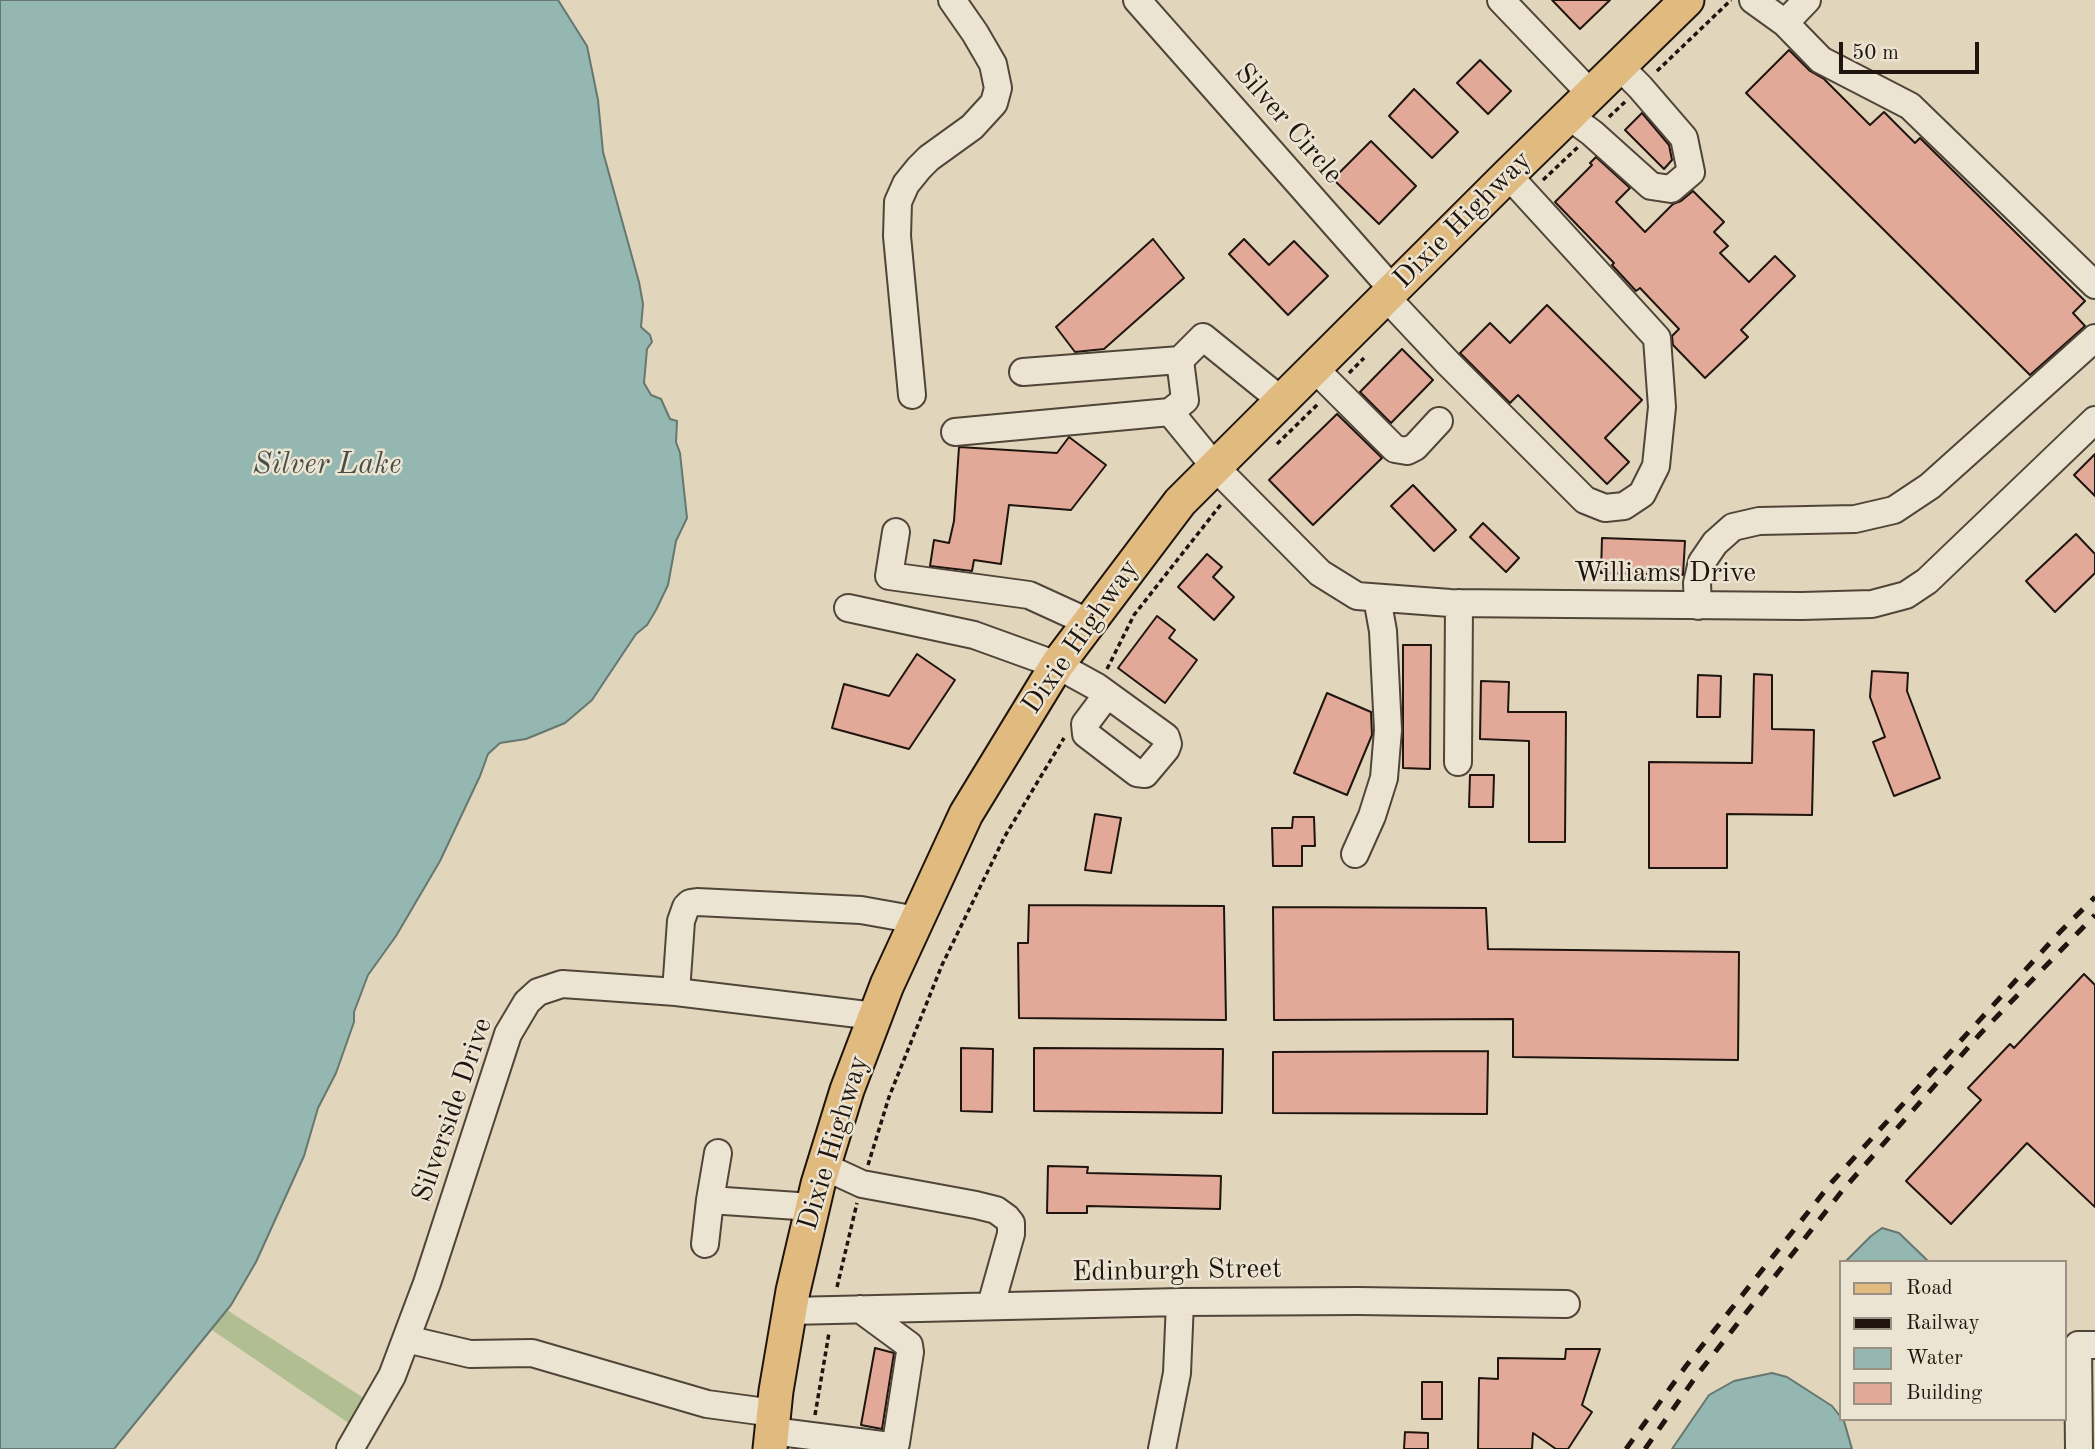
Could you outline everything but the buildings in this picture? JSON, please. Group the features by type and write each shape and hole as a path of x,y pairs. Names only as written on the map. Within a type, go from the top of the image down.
{"main road":[{"name":"Dixie Highway","path":"772,1431 790,1311 823,1166 847,1090 887,985 966,814 1056,665 1180,502 1282,401 1324,378 1389,293 1517,186 1584,114 1630,77 1687,0"}],"street":[{"path":"912,394 897,236 898,202 906,184 919,168 972,127 994,103 998,88 993,64 951,0"},
{"name":"Silver Circle","path":"1137,0 1389,293 1585,500 1605,508 1624,506 1642,494 1656,466 1662,407 1657,338 1517,186"},
{"path":"1501,0 1584,114 1651,186 1671,189 1691,172 1684,138 1630,77"},
{"path":"1753,0 1786,23 1821,60 1910,106 2095,285"},
{"path":"1786,23 1808,0"},
{"path":"1023,372 1180,360 1203,337 1282,401"},
{"path":"1698,606 1697,583 1702,562 1715,543 1733,527 1759,521 1855,519 1894,510 1930,486 2095,338"},
{"path":"955,432 1170,412 1185,400 1180,360"},
{"path":"1324,378 1395,449 1406,451 1415,447 1439,421"},
{"name":"Williams Drive","path":"1170,412 1215,467 1320,573 1357,596 1460,603 1698,606 1872,604 1906,595 1927,581 2090,436"},
{"path":"895,533 889,576 1029,595 1088,622"},
{"path":"1355,854 1372,816 1384,778 1388,730 1383,631 1377,597"},
{"path":"1458,762 1460,603"},
{"path":"848,608 974,635 1056,665 1102,692"},
{"path":"677,992 681,921 686,907 690,904 697,902 861,910 917,920"},
{"name":"Silverside Drive","path":"351,1449 377,1405 406,1339 427,1283 508,1034 527,1002 538,992 562,985 677,992 875,1016"},
{"path":"705,1244 718,1153"},
{"path":"823,1166 862,1184 976,1205 996,1210 1007,1218 1011,1223 1010,1234 991,1306"},
{"path":"710,1200 813,1207"},
{"path":"1162,1449 1177,1373 1180,1301"},
{"name":"Edinburgh Street","path":"790,1311 1180,1301 1566,1304"},
{"path":"406,1339 470,1354 531,1353 707,1404 772,1431 890,1446 896,1443 909,1345 860,1309"},
{"path":"2079,1449 2078,1345 2095,1345"}],"path":[{"path":"1517,186 1584,114 1731,0"},
{"path":"1271,451 1324,378 1369,352"},
{"path":"1102,692 1134,615 1216,510"},
{"path":"812,1436 832,1311 862,1184 894,1085 942,965 1005,836 1071,728"}],"green space":[{"path":"227,1310 367,1400 353,1426 212,1330"}],"water":[{"name":"Silver Lake","path":"0,0 558,0 587,46 598,100 603,152 639,282 643,304 641,327 650,335 652,342 647,349 644,383 651,395 661,399 670,419 677,421 676,442 680,453 687,518 676,541 668,585 656,610 647,625 636,634 592,700 565,723 526,739 500,743 488,754 440,861 396,936 368,975 336,1073 318,1108 304,1156 256,1262 231,1305 114,1449 0,1449"},
{"path":"1882,1228 1899,1233 1927,1260 1847,1260"},
{"path":"1772,1373 1787,1377 1832,1406 1840,1416 1840,1421 1844,1421 1852,1449 1672,1449 1709,1395 1734,1381"}],"railway":[{"path":"1626,1449 1686,1366 1832,1182 2095,897"},
{"path":"1645,1449 1697,1375 1842,1191 1980,1034 2095,915"}]}
